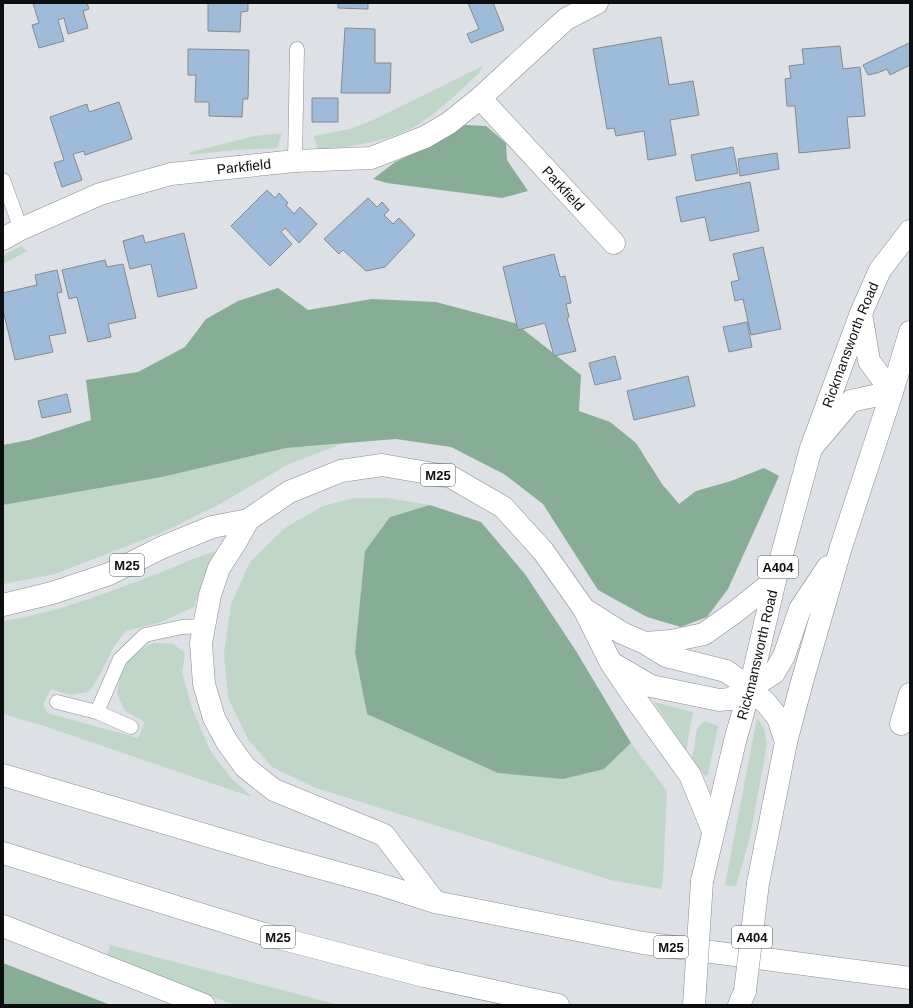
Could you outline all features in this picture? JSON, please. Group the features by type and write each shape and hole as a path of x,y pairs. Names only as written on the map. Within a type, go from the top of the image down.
{"main road":[{"name":"Parkfield","path":"12,234 100,194 171,174 295,161 371,158 425,137 449,123 480,98 566,19 597,3"},
{"name":"Parkfield","path":"480,98 614,243"},
{"name":"Rickmansworth Road","path":"694,1005 702,881 775,580 811,448 861,313 880,270 910,231"},
{"path":"861,313 869,361 901,395"},
{"name":"A404","path":"742,1000 758,884 786,742 841,547 901,395 910,332"},
{"path":"811,448 851,401 901,395"},
{"name":"M25","path":"3,605 52,593 110,574 164,547 212,527 248,520 289,492 341,471 382,465 451,477 503,507 543,551 584,609 611,662 690,775 714,831"},
{"name":"M25","path":"248,520 219,568 210,595 201,643 204,684 214,718 227,742 245,767 274,790 384,835 435,902"},
{"path":"611,662 651,686 719,700 730,699 774,673 784,656 800,609 841,547"},
{"name":"M25","path":"645,642 670,641 704,634 735,612 775,580"},
{"name":"M25","path":"584,609 622,633 645,642 666,656 726,671 750,688"},
{"path":"750,688 767,704 778,718 786,742"},
{"path":"901,724 910,694"},
{"name":"M25","path":"3,775 273,855 382,885 435,902 643,944 910,978"},
{"name":"M25","path":"3,853 272,936 424,976 558,1005"},
{"path":"3,926 204,1005"}],"lane":[{"path":"295,161 297,49"},
{"path":"3,180 12,234"},
{"path":"97,712 120,660 145,635 182,627 204,626"},
{"path":"57,702 97,712 131,726"}],"green space":[{"path":"483,66 479,73 446,103 428,118 410,129 377,141 318,151 314,136 350,129 371,121"},
{"path":"465,125 486,126 506,143 507,160 528,191 502,198 387,183 373,179 395,162 436,143"},
{"path":"282,133 277,148 235,150 188,155 191,152 255,136"},
{"path":"22,246 27,251 3,264 3,255"},
{"path":"278,288 308,310 372,299 436,302 515,323 581,375 579,411 610,422 636,443 662,484 679,504 696,491 731,481 764,468 779,476 728,589 707,617 681,627 647,617 598,590 543,504 504,474 451,447 396,439 286,448 162,477 3,505 3,445 29,440 91,420 86,380 138,372 185,347 206,319 238,301"},
{"path":"342,444 291,463 216,506 163,532 55,574 3,584 3,505 162,477 286,448"},
{"path":"354,498 386,498 430,505 390,517 604,769 631,743 667,791 663,878 661,889 611,880 316,788 272,767 248,739 228,698 224,653 231,604 250,562 286,527 323,506"},
{"path":"430,505 481,522 525,574 576,651 631,743 604,769 563,779 498,773 367,714 355,652 365,551 390,517"},
{"path":"215,551 202,582 194,607 161,622 126,631 114,646 98,678 89,692 70,695 51,689 43,704 47,713 138,738 145,722 125,711 117,694 121,671 133,654 153,643 173,644 185,653 182,673 192,708 210,750 230,777 252,797 44,726 3,714 3,621 38,614 90,599"},
{"path":"654,702 693,712 686,750"},
{"path":"757,718 764,728 767,744 750,837 736,886 725,885"},
{"path":"704,721 718,726 708,774 705,776 692,759 697,729"},
{"path":"110,945 339,1005 235,1005 107,957"},
{"path":"3,963 108,1004 110,1005 3,1005"}],"building":[{"path":"33,3 87,3 89,9 83,11 88,28 68,34 64,18 58,20 64,41 39,48 32,25 39,23"},
{"path":"208,3 248,3 248,11 241,12 240,32 208,31"},
{"path":"338,3 368,3 368,9 338,8"},
{"path":"468,3 493,3 504,30 471,43 467,34 479,29"},
{"path":"345,28 375,29 375,63 391,63 390,93 341,93"},
{"path":"661,37 669,85 693,81 699,115 670,120 676,155 648,160 644,131 616,136 614,128 607,129 593,49"},
{"path":"909,43 910,65 890,75 887,69 868,75 863,65"},
{"path":"840,46 843,69 860,67 865,116 847,117 850,148 799,153 795,106 787,106 785,79 791,78 789,66 804,64 802,49"},
{"path":"188,49 249,50 248,99 243,99 242,117 209,116 209,102 195,102 196,75 188,75"},
{"path":"312,98 338,98 338,122 312,122"},
{"path":"119,102 132,139 85,155 84,151 73,154 82,180 62,187 54,163 64,160 50,117 87,104 89,112"},
{"path":"733,147 738,173 696,181 691,155"},
{"path":"777,153 779,169 740,176 738,159"},
{"path":"750,182 759,231 710,241 705,217 681,222 676,197"},
{"path":"267,190 275,198 279,193 288,203 286,205 294,214 300,207 317,224 299,243 285,228 281,232 292,244 270,266 231,226"},
{"path":"368,198 377,207 382,202 389,210 384,215 393,224 399,218 415,235 385,267 366,271 343,250 339,254 324,239"},
{"path":"184,233 197,288 158,297 151,264 130,269 123,241 143,235 145,243"},
{"path":"763,247 781,329 751,335 743,299 735,301 731,282 739,280 733,254"},
{"path":"554,254 560,277 565,276 571,303 566,304 569,317 567,318 576,351 554,356 545,323 518,330 503,267"},
{"path":"105,260 107,267 123,264 136,318 108,324 111,337 88,342 77,297 69,299 62,270"},
{"path":"57,270 62,292 57,293 66,333 49,336 53,352 15,360 3,310 3,293 37,285 35,275"},
{"path":"747,322 752,347 729,352 723,327"},
{"path":"615,356 621,379 595,385 589,363"},
{"path":"688,376 695,406 634,420 627,391"},
{"path":"67,394 71,412 42,418 38,401"}]}
